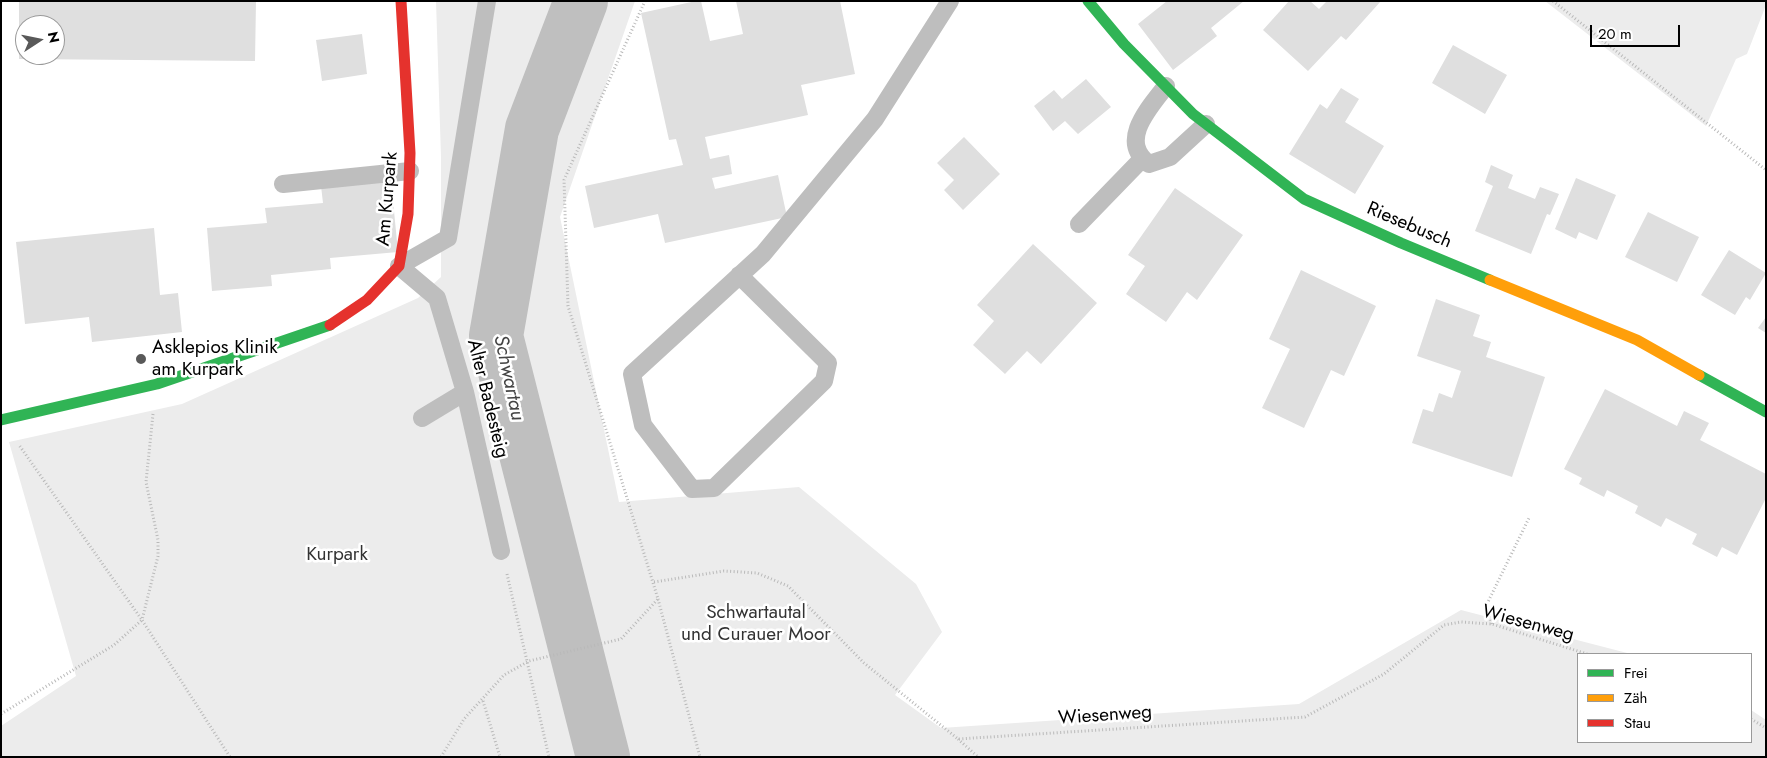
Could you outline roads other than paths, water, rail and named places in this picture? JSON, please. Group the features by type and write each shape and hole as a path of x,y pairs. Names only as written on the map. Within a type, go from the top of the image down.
{"main road":[{"name":"Am Kurpark","path":"2,420 157,384 334,324 368,300 399,266 408,214 410,171 402,1"},
{"name":"Riesebusch","path":"1088,1 1124,44 1193,114 1304,199 1401,243 1637,340 1766,412"}],"lane":[{"path":"399,266 448,238 487,1"},
{"path":"739,275 828,363 824,381 714,488 692,489 643,425 632,374 739,275 763,254 875,119 950,1"},
{"path":"1166,86 1138,127 1134,138 1142,158 1149,164 1170,158 1206,124"},
{"path":"1079,224 1142,158"},
{"path":"283,184 410,171"},
{"name":"Alter Badesteig","path":"399,266 437,298 466,392 501,551"},
{"path":"422,418 466,392"}],"waterway":[{"name":"Schwartau","path":"581,1 532,129 496,336 603,757"}],"place":[{"name":"Asklepios Klinik am Kurpark","path":"141,359"}],"park label":[{"name":"Kurpark","path":"337,555"},
{"name":"Schwartautal und Curauer Moor","path":"756,624"}]}
